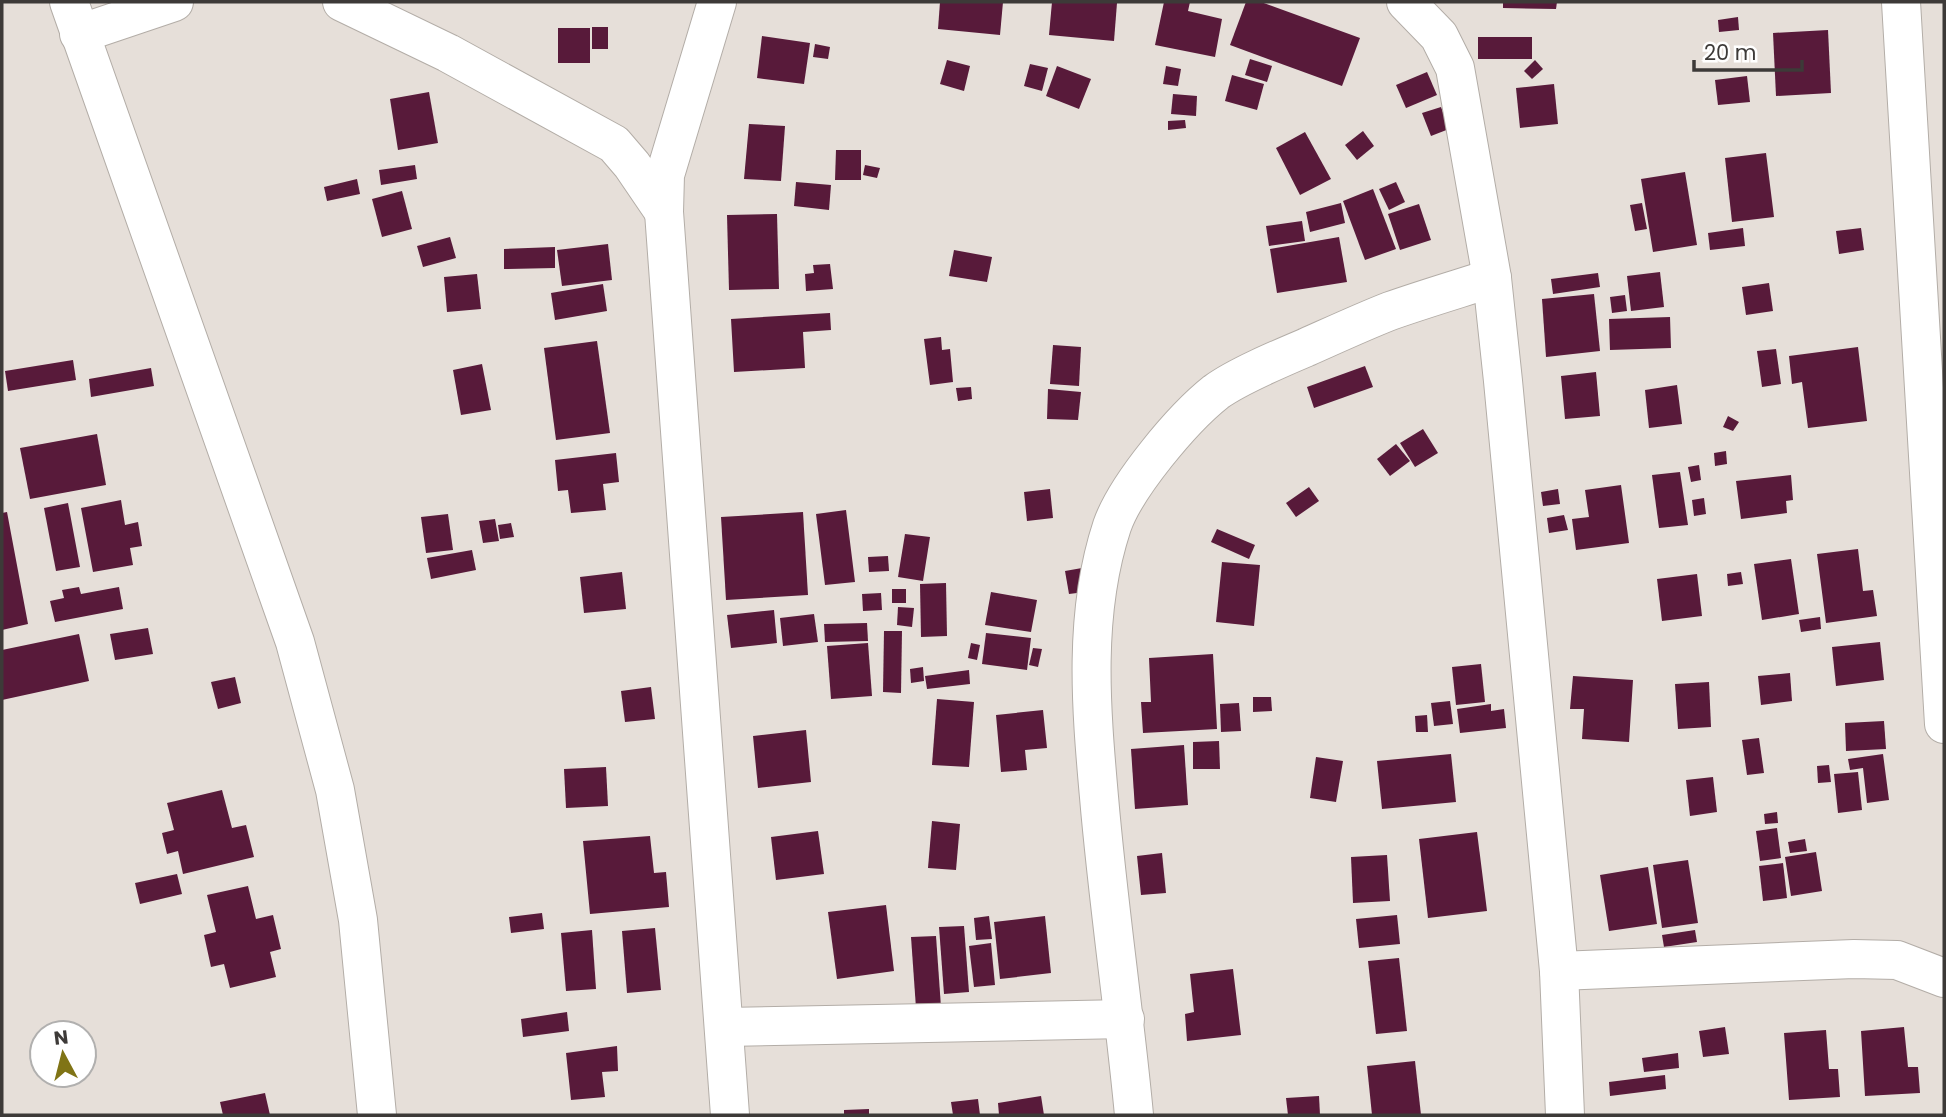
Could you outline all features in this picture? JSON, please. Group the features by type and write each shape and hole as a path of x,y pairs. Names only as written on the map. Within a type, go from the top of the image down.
{"street":[{"path":"174,2 74,18 295,642 335,790 358,920 377,1115"},
{"path":"342,2 448,52 614,144 664,212"},
{"path":"717,2 665,175 664,212 730,1115"},
{"path":"1406,2 1439,36 1455,68 1492,278 1559,971 1565,1115"},
{"path":"1901,2 1944,724"},
{"path":"1135,1115 1103,843 1090,676 1093,618 1113,524 1131,491 1177,428 1217,391 1280,358 1391,311 1492,278"},
{"path":"1559,971 1854,959 1897,960 1944,978"},
{"path":"725,1027 1125,1019"}],"building":[{"path":"940,2 1003,2 1000,35 938,29"},
{"path":"1052,2 1117,3 1114,41 1049,35"},
{"path":"1164,2 1190,2 1188,11 1222,19 1215,57 1155,45"},
{"path":"1246,2 1261,2 1360,38 1342,86 1230,45"},
{"path":"1503,2 1557,2 1556,9 1503,8"},
{"path":"1738,17 1739,30 1719,32 1718,20"},
{"path":"592,27 608,27 608,49 592,49"},
{"path":"558,28 590,28 590,63 558,63"},
{"path":"1828,30 1831,93 1776,96 1773,33"},
{"path":"762,36 810,43 804,84 757,78"},
{"path":"1478,37 1532,37 1532,59 1478,59"},
{"path":"815,44 830,47 828,59 813,57"},
{"path":"1250,59 1272,66 1267,82 1245,75"},
{"path":"947,60 970,66 964,91 940,84"},
{"path":"1535,60 1543,69 1532,79 1524,71"},
{"path":"1030,64 1048,68 1042,91 1024,86"},
{"path":"1057,66 1091,79 1079,109 1046,96"},
{"path":"1166,66 1181,69 1178,86 1163,84"},
{"path":"1427,72 1437,95 1406,108 1396,85"},
{"path":"1232,75 1264,84 1257,110 1225,101"},
{"path":"1747,76 1750,102 1718,105 1715,80"},
{"path":"1554,84 1558,124 1520,128 1516,88"},
{"path":"429,92 438,143 398,150 390,99"},
{"path":"1173,94 1197,96 1196,116 1171,114"},
{"path":"1441,107 1449,129 1431,136 1422,113"},
{"path":"1185,120 1186,128 1168,130 1168,121"},
{"path":"749,124 785,126 781,181 744,179"},
{"path":"1363,131 1374,146 1357,160 1345,145"},
{"path":"1305,132 1331,179 1300,195 1276,148"},
{"path":"836,150 861,150 861,180 835,180"},
{"path":"1766,153 1774,217 1732,222 1725,158"},
{"path":"415,165 417,179 381,185 379,170"},
{"path":"865,165 880,168 877,178 863,175"},
{"path":"1685,172 1697,245 1653,252 1641,179"},
{"path":"357,179 360,194 327,201 324,187"},
{"path":"796,182 831,185 829,210 794,206"},
{"path":"1396,182 1405,202 1389,210 1379,189"},
{"path":"1373,189 1396,249 1365,260 1343,201"},
{"path":"402,191 412,229 382,237 372,199"},
{"path":"1341,203 1345,223 1310,232 1306,212"},
{"path":"1642,203 1647,229 1635,231 1630,205"},
{"path":"1419,204 1431,240 1400,250 1388,214"},
{"path":"777,214 779,289 729,290 727,215"},
{"path":"1302,221 1305,241 1269,246 1266,226"},
{"path":"1743,228 1745,246 1710,250 1708,233"},
{"path":"1861,228 1864,250 1839,254 1836,231"},
{"path":"450,237 456,258 423,267 417,246"},
{"path":"1339,237 1347,282 1277,293 1270,249"},
{"path":"608,244 612,280 562,286 557,250"},
{"path":"555,247 555,268 504,269 504,249"},
{"path":"954,250 992,257 987,282 949,276"},
{"path":"830,264 833,289 806,291 805,274 814,273 813,265"},
{"path":"1660,272 1664,307 1631,311 1627,276"},
{"path":"1598,273 1600,287 1553,294 1551,279"},
{"path":"477,274 481,309 447,312 444,277"},
{"path":"1769,283 1773,311 1746,315 1742,287"},
{"path":"603,284 607,311 555,320 551,293"},
{"path":"1594,294 1600,351 1546,357 1542,299"},
{"path":"1625,295 1627,311 1612,313 1610,297"},
{"path":"830,313 831,330 803,332 805,368 734,372 731,319"},
{"path":"1670,317 1671,348 1610,350 1609,319"},
{"path":"941,337 942,350 950,349 953,382 930,385 924,339"},
{"path":"597,341 610,433 556,440 544,348"},
{"path":"1053,345 1081,347 1079,386 1050,384"},
{"path":"1858,347 1867,421 1808,428 1802,382 1792,384 1789,356"},
{"path":"1776,349 1781,384 1762,387 1757,351"},
{"path":"73,360 76,380 8,391 5,371"},
{"path":"482,364 491,410 461,415 453,370"},
{"path":"1365,366 1373,387 1314,408 1307,387"},
{"path":"151,368 154,386 91,397 89,379"},
{"path":"1596,372 1600,416 1565,419 1561,376"},
{"path":"1677,385 1682,424 1649,428 1645,390"},
{"path":"971,387 972,399 958,401 956,388"},
{"path":"1048,389 1081,392 1078,420 1047,419"},
{"path":"1728,416 1739,422 1733,431 1723,427"},
{"path":"1423,429 1438,453 1415,467 1400,443"},
{"path":"97,434 106,485 30,499 20,448"},
{"path":"1396,444 1410,461 1390,476 1377,459"},
{"path":"1726,451 1727,464 1715,466 1714,453"},
{"path":"616,453 619,482 603,484 606,510 571,513 568,490 558,491 555,460"},
{"path":"1699,465 1701,480 1691,482 1688,467"},
{"path":"1680,472 1688,525 1659,528 1652,475"},
{"path":"1791,475 1793,500 1786,501 1787,513 1741,519 1736,481"},
{"path":"1621,485 1629,543 1576,550 1572,519 1589,517 1585,490"},
{"path":"1309,487 1319,501 1296,517 1286,503"},
{"path":"1050,489 1053,518 1027,521 1024,492"},
{"path":"1558,489 1560,504 1543,506 1541,492"},
{"path":"1704,498 1706,514 1694,516 1692,500"},
{"path":"121,500 125,525 138,522 142,546 130,548 133,565 93,572 81,508"},
{"path":"68,503 80,567 56,571 44,508"},
{"path":"846,510 855,582 825,585 816,514"},
{"path":"7,512 28,624 2,630 2,513"},
{"path":"803,512 808,595 726,600 721,517"},
{"path":"448,514 453,550 426,553 421,517"},
{"path":"1564,515 1568,530 1549,533 1547,518"},
{"path":"495,519 499,541 483,543 479,521"},
{"path":"511,523 514,537 500,539 498,525"},
{"path":"1217,529 1255,545 1249,559 1211,542"},
{"path":"905,534 930,537 923,581 898,577"},
{"path":"1858,549 1863,591 1873,590 1877,616 1826,623 1817,554"},
{"path":"472,550 476,570 431,579 427,558"},
{"path":"888,556 889,571 869,572 868,557"},
{"path":"1791,559 1799,614 1762,620 1754,564"},
{"path":"1222,562 1260,565 1254,626 1216,622"},
{"path":"1082,568 1085,592 1069,594 1065,571"},
{"path":"622,572 626,609 584,613 580,577"},
{"path":"1741,572 1743,584 1728,586 1727,574"},
{"path":"1697,574 1702,616 1662,621 1657,579"},
{"path":"946,583 947,636 921,637 920,584"},
{"path":"79,587 81,594 119,587 123,609 55,622 50,601 64,598 62,590"},
{"path":"892,589 906,589 906,603 892,603"},
{"path":"991,592 1037,600 1031,632 985,625"},
{"path":"881,593 882,610 863,611 862,594"},
{"path":"898,607 914,608 912,627 897,625"},
{"path":"774,610 777,643 731,648 727,615"},
{"path":"814,614 818,642 783,646 780,618"},
{"path":"1820,617 1821,629 1801,632 1799,620"},
{"path":"867,623 868,641 825,642 824,624"},
{"path":"148,628 153,654 115,660 110,634"},
{"path":"884,631 902,631 901,693 883,692"},
{"path":"986,633 1031,638 1027,670 982,664"},
{"path":"79,634 89,681 2,700 2,650"},
{"path":"1880,642 1884,680 1836,686 1832,647"},
{"path":"868,643 872,696 831,699 827,646"},
{"path":"971,643 980,645 977,660 968,658"},
{"path":"1033,648 1042,649 1038,667 1029,665"},
{"path":"1213,654 1217,729 1143,733 1141,702 1151,702 1149,658"},
{"path":"1481,664 1485,702 1456,705 1452,667"},
{"path":"923,667 924,681 911,683 910,669"},
{"path":"969,670 970,684 927,689 925,676"},
{"path":"1790,673 1792,701 1761,705 1758,676"},
{"path":"1573,676 1633,680 1629,742 1582,739 1584,709 1570,709"},
{"path":"235,677 241,703 218,709 211,682"},
{"path":"1709,682 1711,727 1678,729 1675,684"},
{"path":"651,687 655,719 625,722 621,691"},
{"path":"1253,697 1271,697 1272,711 1253,712"},
{"path":"937,699 974,702 969,767 932,765"},
{"path":"1450,701 1453,724 1434,726 1431,703"},
{"path":"1239,703 1241,731 1221,732 1220,704"},
{"path":"1491,704 1491,711 1504,709 1506,728 1460,733 1457,709"},
{"path":"1043,710 1047,748 1025,750 1027,770 1001,772 996,715"},
{"path":"1427,715 1428,732 1416,732 1415,716"},
{"path":"1884,721 1886,749 1846,751 1845,723"},
{"path":"806,730 811,782 758,788 753,736"},
{"path":"1759,738 1764,773 1747,775 1742,740"},
{"path":"1219,741 1220,769 1193,769 1193,742"},
{"path":"1184,745 1188,805 1135,809 1131,749"},
{"path":"1451,754 1456,802 1382,809 1377,761"},
{"path":"1883,754 1889,800 1867,803 1863,768 1850,770 1848,759"},
{"path":"1316,757 1343,761 1336,802 1310,798"},
{"path":"1829,765 1831,782 1818,783 1817,766"},
{"path":"606,767 608,806 566,808 564,769"},
{"path":"1858,772 1862,810 1838,813 1834,774"},
{"path":"1713,777 1717,812 1690,816 1686,780"},
{"path":"222,790 232,828 246,825 254,857 183,874 178,851 167,854 162,833 174,830 167,803"},
{"path":"1777,812 1778,823 1765,824 1764,814"},
{"path":"932,821 960,824 956,870 928,868"},
{"path":"1777,828 1781,858 1760,861 1756,831"},
{"path":"818,831 824,874 776,880 771,837"},
{"path":"1477,832 1487,911 1428,918 1419,839"},
{"path":"650,836 654,873 666,872 669,907 590,914 583,841"},
{"path":"1805,839 1807,851 1790,853 1788,842"},
{"path":"1816,852 1822,891 1791,896 1785,857"},
{"path":"1162,853 1166,893 1141,895 1137,856"},
{"path":"1387,855 1390,901 1353,903 1351,857"},
{"path":"1688,860 1698,923 1662,928 1653,865"},
{"path":"1783,863 1787,898 1763,901 1759,866"},
{"path":"1648,867 1657,924 1609,931 1600,875"},
{"path":"177,874 182,894 140,904 135,883"},
{"path":"248,886 256,919 273,915 281,949 270,952 276,977 230,988 224,964 211,967 204,935 216,932 207,895"},
{"path":"886,905 894,971 837,979 828,912"},
{"path":"542,913 544,929 511,933 509,917"},
{"path":"1397,915 1400,944 1359,948 1356,919"},
{"path":"989,916 992,939 976,940 974,918"},
{"path":"1045,916 1051,973 1000,979 994,922"},
{"path":"964,926 969,992 944,994 939,927"},
{"path":"655,928 661,990 627,993 622,931"},
{"path":"592,930 596,989 566,991 561,933"},
{"path":"1695,930 1697,942 1664,947 1662,935"},
{"path":"936,936 941,1007 916,1008 911,937"},
{"path":"991,943 995,985 974,987 969,946"},
{"path":"1399,958 1407,1031 1376,1034 1368,961"},
{"path":"1233,969 1241,1035 1187,1041 1185,1014 1194,1012 1190,974"},
{"path":"567,1012 569,1031 523,1037 521,1019"},
{"path":"1725,1027 1729,1054 1703,1057 1699,1031"},
{"path":"1904,1027 1908,1067 1918,1067 1920,1093 1865,1096 1861,1031"},
{"path":"1826,1030 1829,1069 1838,1069 1840,1097 1789,1100 1784,1033"},
{"path":"617,1046 618,1071 602,1072 605,1097 571,1100 566,1053"},
{"path":"1678,1053 1679,1068 1644,1072 1642,1058"},
{"path":"1415,1061 1421,1115 1372,1115 1367,1066"},
{"path":"1665,1075 1666,1089 1610,1096 1609,1082"},
{"path":"265,1093 270,1115 223,1115 220,1102"},
{"path":"1041,1096 1044,1115 999,1115 998,1103"},
{"path":"1319,1096 1320,1115 1288,1115 1286,1098"},
{"path":"978,1099 980,1115 953,1115 951,1102"},
{"path":"869,1109 869,1115 844,1115 844,1110"}]}
